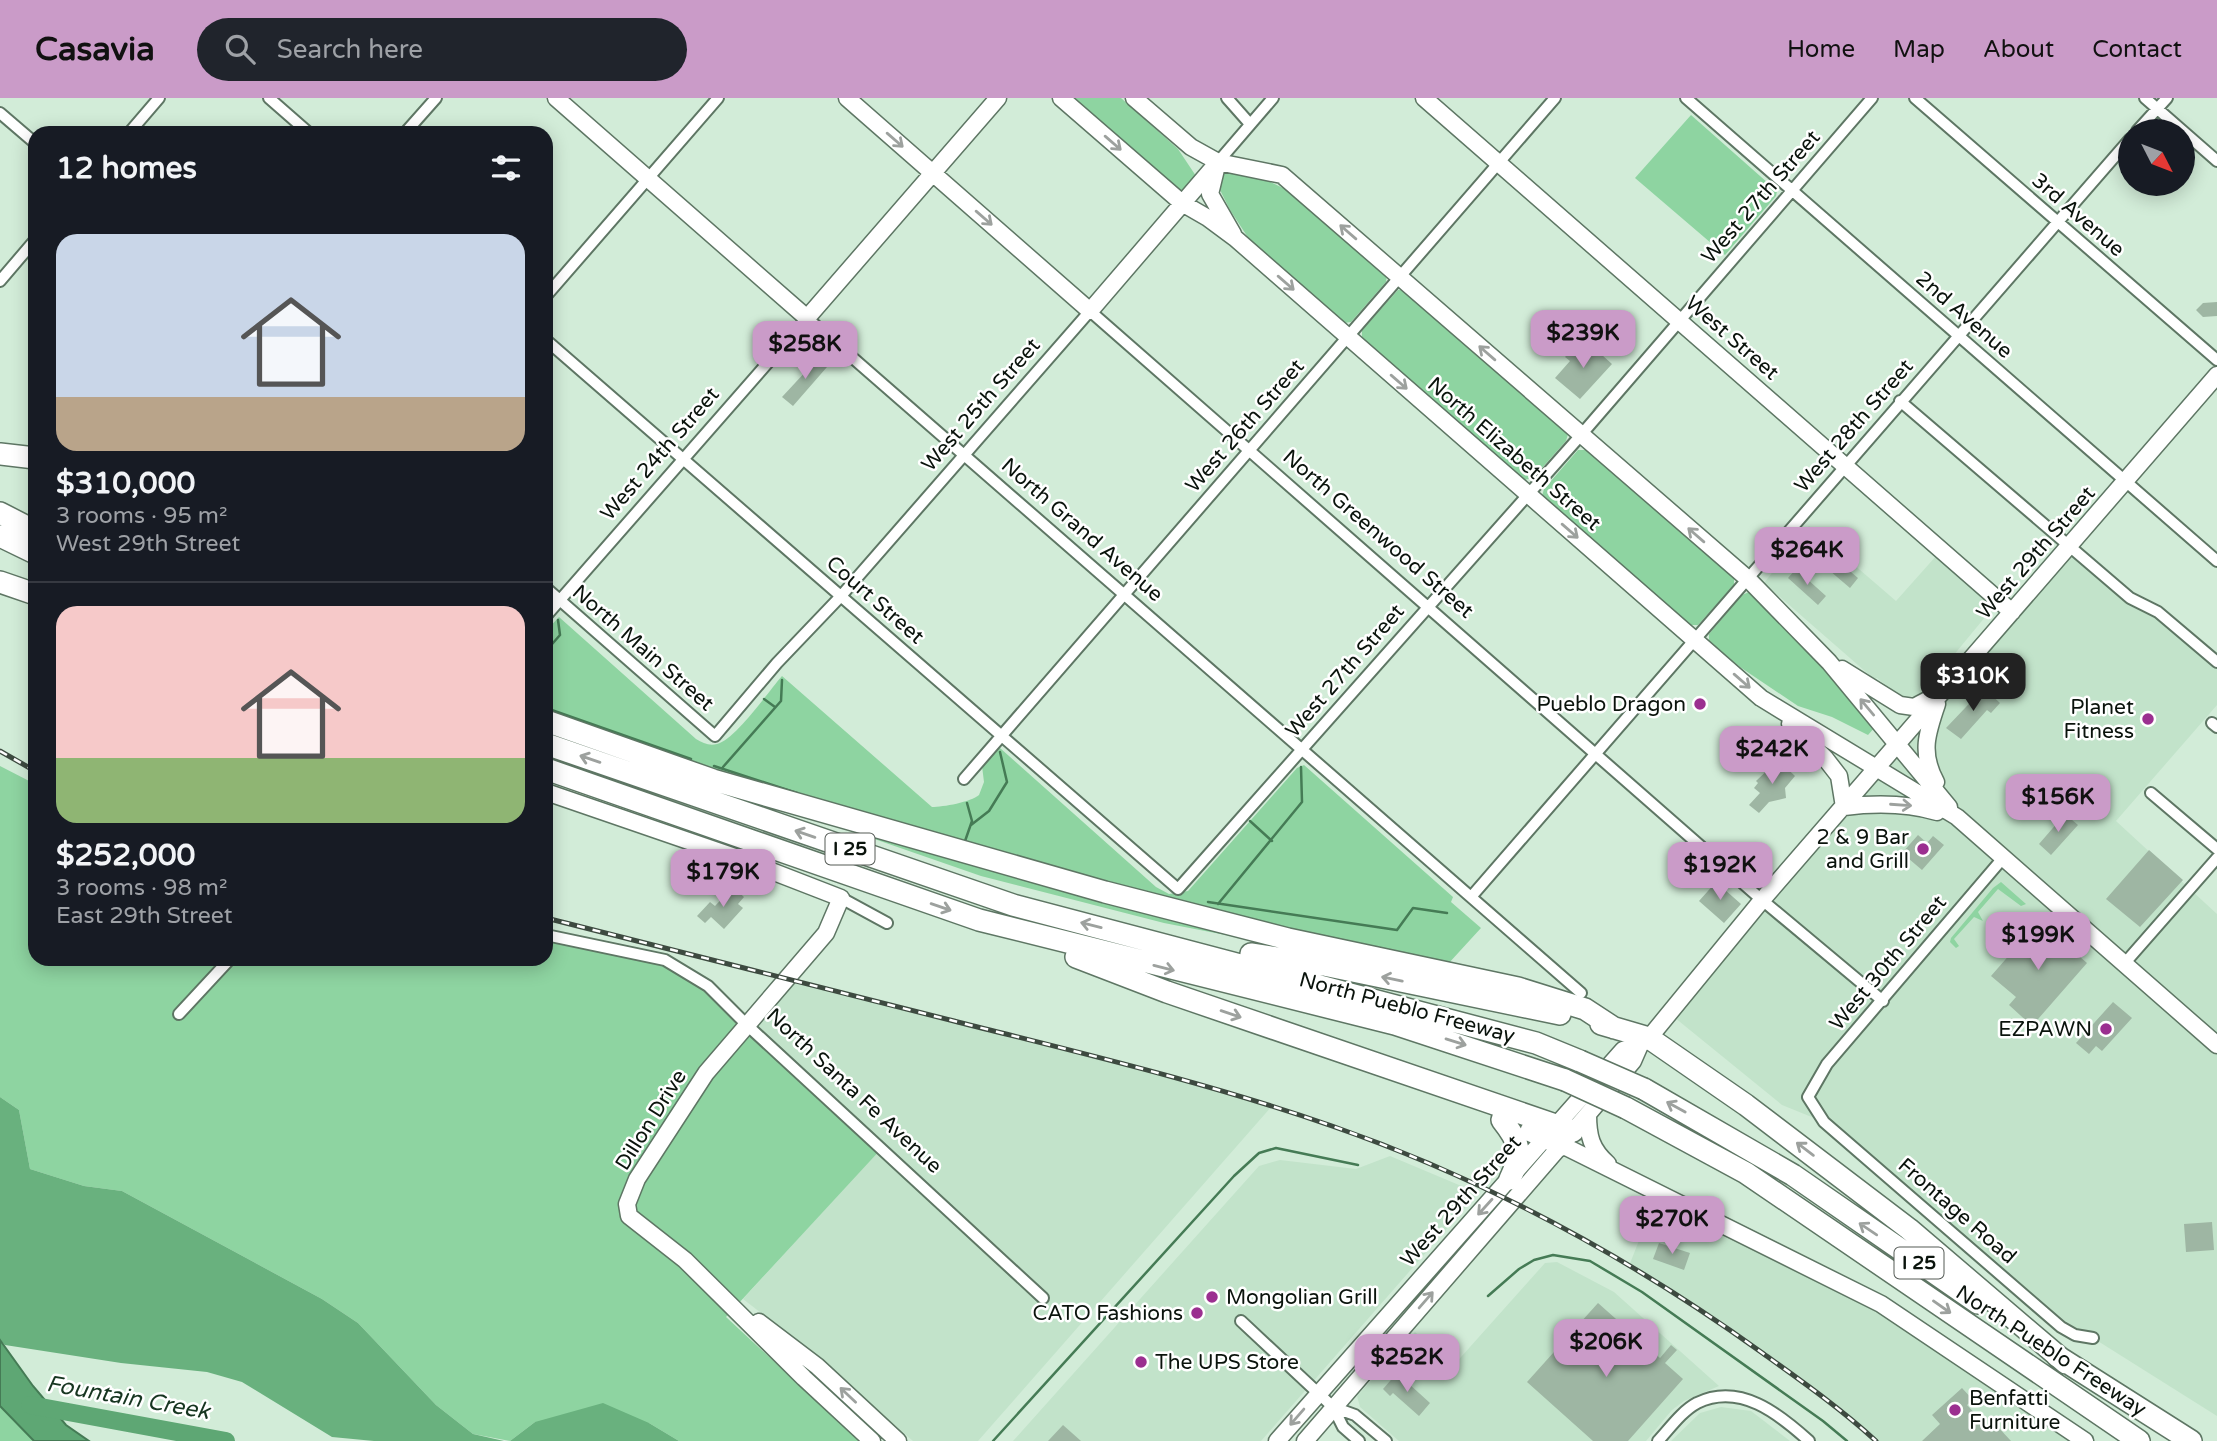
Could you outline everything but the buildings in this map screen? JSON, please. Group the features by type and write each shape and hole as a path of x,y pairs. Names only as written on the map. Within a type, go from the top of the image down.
{"highway":[{"path":"0,454 28,457"},
{"path":"0,513 28,527"},
{"path":"0,536 28,550"},
{"path":"0,582 28,592"},
{"path":"553,724 713,780 1105,892 1288,939 1518,988 1585,1009 1614,1028"},
{"name":"North Pueblo Freeway","path":"553,746 1013,905 1158,941 1536,1043 1580,1060 1644,1089 1793,1175 2066,1363 2191,1441"},
{"name":"North Pueblo Freeway","path":"553,771 979,920 1395,1024 1565,1080 1626,1108 1746,1174 2137,1441"},
{"path":"979,920 1167,992 1441,1086 1559,1135"},
{"path":"1158,941 1324,965 1577,1017 1645,1041 1755,1112 1909,1230 2066,1363"},
{"path":"1441,1086 1502,1120 1559,1135"},
{"path":"1502,1120 1516,1139 1518,1152 1518,1163 1510,1179"}],"main road":[{"name":"North Grand Avenue","path":"556,98 807,317"},
{"name":"North Greenwood Street","path":"846,98 1090,311"},
{"name":"West 24th Street","path":"807,317 998,98"},
{"name":"North Elizabeth Street","path":"1061,98 1182,204 1209,218 1235,238 1768,703 1956,817 2217,1045"},
{"name":"North Elizabeth Street","path":"1134,98 1191,147 1218,162 1282,175 1748,579 1829,662 1956,817"},
{"name":"West Street","path":"1424,98 2012,612"},
{"name":"West 25th Street","path":"1090,311 1218,162"},
{"path":"1218,162 1210,194 1235,238"},
{"name":"West 29th Street","path":"1277,1441 1510,1179 1559,1135 1588,1114 1762,900 2217,375"},
{"path":"1829,662 1900,705 1914,707 1941,693"},
{"path":"1941,693 1925,736 1925,755 1931,772 1956,817"},
{"path":"1768,703 1839,776 1844,807 1872,803 1917,806 1956,817"},
{"path":"553,794 738,858 841,898"},
{"name":"North Santa Fe Avenue","path":"747,1025 826,933 841,898"},
{"name":"Dillon Drive","path":"747,1025 706,1073 637,1179 627,1204 629,1216 685,1260 872,1441"},
{"name":"West 29th Street","path":"1559,1135 1623,1050 1645,1041"},
{"path":"1588,1114 1588,1137 1597,1154 1621,1175"},
{"path":"1305,1441 1559,1135 1621,1175 1881,1304 2085,1441"},
{"name":"Dillon Drive","path":"720,1294 800,1352 898,1441"}],"street":[{"path":"135,126 159,98"},
{"path":"269,98 301,126"},
{"path":"411,126 436,98"},
{"path":"553,288 719,98"},
{"path":"1227,98 1250,124"},
{"name":"West 25th Street","path":"1218,162 1273,98"},
{"name":"West 26th Street","path":"964,779 1555,98"},
{"name":"2nd Avenue","path":"1686,98 2217,561"},
{"name":"West 27th Street","path":"1178,889 1580,435 1872,98"},
{"name":"3rd Avenue","path":"1915,98 2217,360"},
{"path":"2146,98 2217,160"},
{"path":"2148,119 2167,98"},
{"path":"0,113 28,137"},
{"name":"West 28th Street","path":"1471,897 2118,153"},
{"path":"0,281 28,248"},
{"name":"West 25th Street","path":"715,736 1090,311"},
{"name":"North Greenwood Street","path":"1090,311 1762,900 1883,1001"},
{"name":"North Grand Avenue","path":"807,317 1581,993"},
{"name":"West 24th Street","path":"553,608 807,317"},
{"name":"Court Street","path":"553,346 1178,889"},
{"path":"1900,401 2130,598 2158,612 2217,662"},
{"name":"North Main Street","path":"553,594 715,736"},
{"path":"2151,793 2217,849"},
{"name":"West 30th Street","path":"1808,1097 1827,1064 2003,858"},
{"path":"2124,964 2217,858"},
{"path":"841,898 887,923"},
{"path":"553,936 665,960 709,986 747,1025"},
{"path":"179,1014 224,966"},
{"name":"North Santa Fe Avenue","path":"747,1025 1043,1298"},
{"name":"Frontage Road","path":"1808,1097 1824,1122 2061,1326 2075,1335 2093,1338"},
{"path":"1241,1321 1333,1407 1343,1427 1359,1441"},
{"path":"1658,1441 1690,1408 1720,1396 1744,1398 1767,1407 1809,1441"},
{"path":"1333,1407 1355,1415 1386,1441"}],"shaded area":[{"path":"1068,98 1121,98 1178,149 1196,176 1183,195"},
{"path":"1691,115 1777,191 1776,196 1725,255 1635,178"},
{"path":"1231,170 1256,175 1287,190 1387,275 1386,282 1351,322 1344,323 1249,239 1217,184 1221,173"},
{"path":"1398,290 1404,290 1568,434 1566,441 1533,478 1524,480 1362,338 1362,330"},
{"path":"1578,450 1588,450 1734,577 1734,585 1698,625 1691,625 1542,496 1544,489"},
{"path":"1809,526 1896,601 1937,555 1995,605 1920,696 1900,697 1877,678 1874,679 1764,583"},
{"path":"2070,546 2130,598 2158,612 2217,662 2217,705 2116,821 2217,914 2217,1416 2093,1338 2075,1335 1824,1122 1782,1105 1669,1013"},
{"path":"1749,592 1779,618 1876,726 1868,735 1832,717 1798,706 1740,667 1709,641 1709,634 1742,595"},
{"path":"559,617 696,739 706,744 717,744 733,734 782,676 932,807 964,802 979,795 984,782 982,766 1000,748 1156,887 1169,894 1188,891 1297,768 1304,765 1453,897 1451,902 1481,928 1437,976 1164,923 981,876 553,727 553,623"},
{"path":"0,766 28,780 28,966 553,966 553,936 665,960 708,986 882,1148 726,1317 860,1441 679,1441 649,1423 535,1422 510,1441 473,1434 436,1405 358,1323 322,1299 122,1191 84,1186 30,1169 19,1110 0,1097"},
{"path":"2001,882 2026,904 2021,906 1998,889 1978,912 1983,921 1974,917 1954,939 1959,946 1956,948 1950,942 1951,938"},
{"path":"787,979 1201,1084 1272,1106 978,1441 913,1441 808,1349 743,1299 881,1148 747,1025"},
{"path":"0,1097 19,1110 30,1169 84,1186 122,1191 322,1299 358,1323 436,1405 473,1434 504,1441 374,1441 332,1437 242,1382 207,1372 121,1363 5,1345 0,1340"},
{"path":"1390,1156 1478,1193 1261,1441 1013,1441 1259,1166 1280,1160 1356,1169"},
{"path":"1658,1192 1881,1304 2085,1441 1876,1441 1811,1388 1702,1310 1629,1266"},
{"path":"1557,1262 1614,1292 1719,1386 1684,1401 1672,1410 1646,1441 1399,1441 1360,1407 1357,1396 1415,1332 1453,1366 1545,1263"},
{"name":"Fountain Creek","path":"0,1340 33,1386 66,1425 89,1441 34,1441 0,1406"},
{"path":"603,1403 649,1423 679,1441 510,1441 535,1422"},
{"path":"0,1406 34,1441 0,1441"},
{"path":"1721,1407 1751,1411 1790,1441 1671,1441 1700,1413"}],"waterway":[{"path":"553,643 560,635 558,620"},
{"path":"723,767 781,701 782,680"},
{"path":"764,699 775,707"},
{"path":"553,710 691,759"},
{"path":"971,825 989,811 1007,782 1000,752"},
{"path":"714,766 797,793"},
{"path":"1218,904 1302,802 1301,767"},
{"path":"964,844 972,821 967,803"},
{"path":"1250,821 1272,841"},
{"path":"1208,902 1397,930 1413,908 1447,913"},
{"path":"993,1441 1234,1176 1259,1153 1276,1148 1358,1165"},
{"path":"1488,1296 1519,1269 1534,1260 1553,1255 1590,1261 1642,1292 1847,1441"},
{"name":"Fountain Creek","path":"30,1405 226,1441"}],"railway":[{"path":"0,751 28,767"},
{"path":"553,920 1144,1069 1286,1110 1389,1147 1500,1196 1608,1253 1660,1284 1790,1373 1876,1441"}],"place":[{"name":"Pueblo Dragon","path":"1700,704"},
{"name":"Planet Fitness","path":"2148,719"},
{"name":"2 & 9 Bar and Grill","path":"1923,849"},
{"name":"EZPAWN","path":"2106,1029"},
{"name":"Mongolian Grill","path":"1212,1297"},
{"name":"CATO Fashions","path":"1197,1313"},
{"name":"The UPS Store","path":"1141,1362"},
{"name":"Benfatti Furniture","path":"1955,1410"}]}
